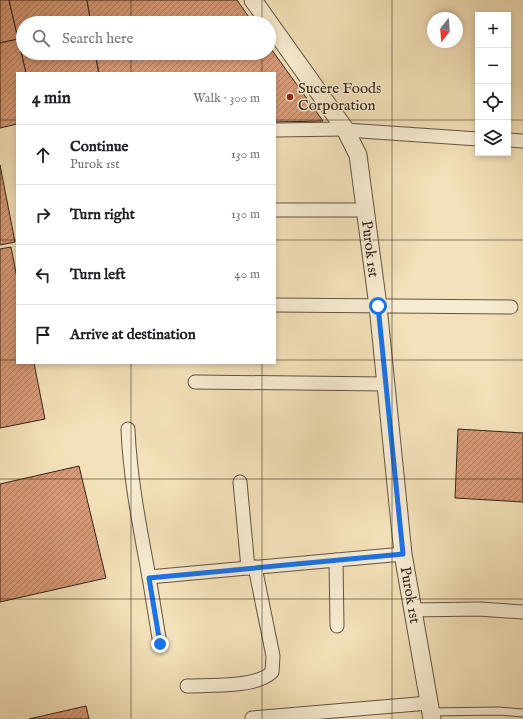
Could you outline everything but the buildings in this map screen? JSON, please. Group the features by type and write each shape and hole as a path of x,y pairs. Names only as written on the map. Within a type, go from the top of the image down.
{"street":[{"name":"Purok 1st","path":"253,0 265,16"},
{"name":"Purok 1st","path":"276,32 346,129 358,155 378,306 403,554 430,711"},
{"path":"276,130 346,129 475,138"},
{"path":"511,140 523,141"},
{"path":"276,210 365,210"},
{"path":"276,305 511,307"},
{"path":"195,382 385,384"},
{"path":"128,429 129,454 135,499 160,644"},
{"path":"186,686 249,682 267,677 272,672 273,656 252,567 240,482"},
{"path":"149,578 223,572 252,567 403,554"},
{"path":"336,560 337,626"},
{"path":"412,610 479,609 523,612"},
{"path":"252,718 430,711"}],"lane":[{"path":"430,711 499,711 523,713"}],"place":[{"name":"Sucere Foods Corporation","path":"290,97"}],"route":[{"path":"160,644 149,578 223,572 255,566 403,554 378,306"}]}
